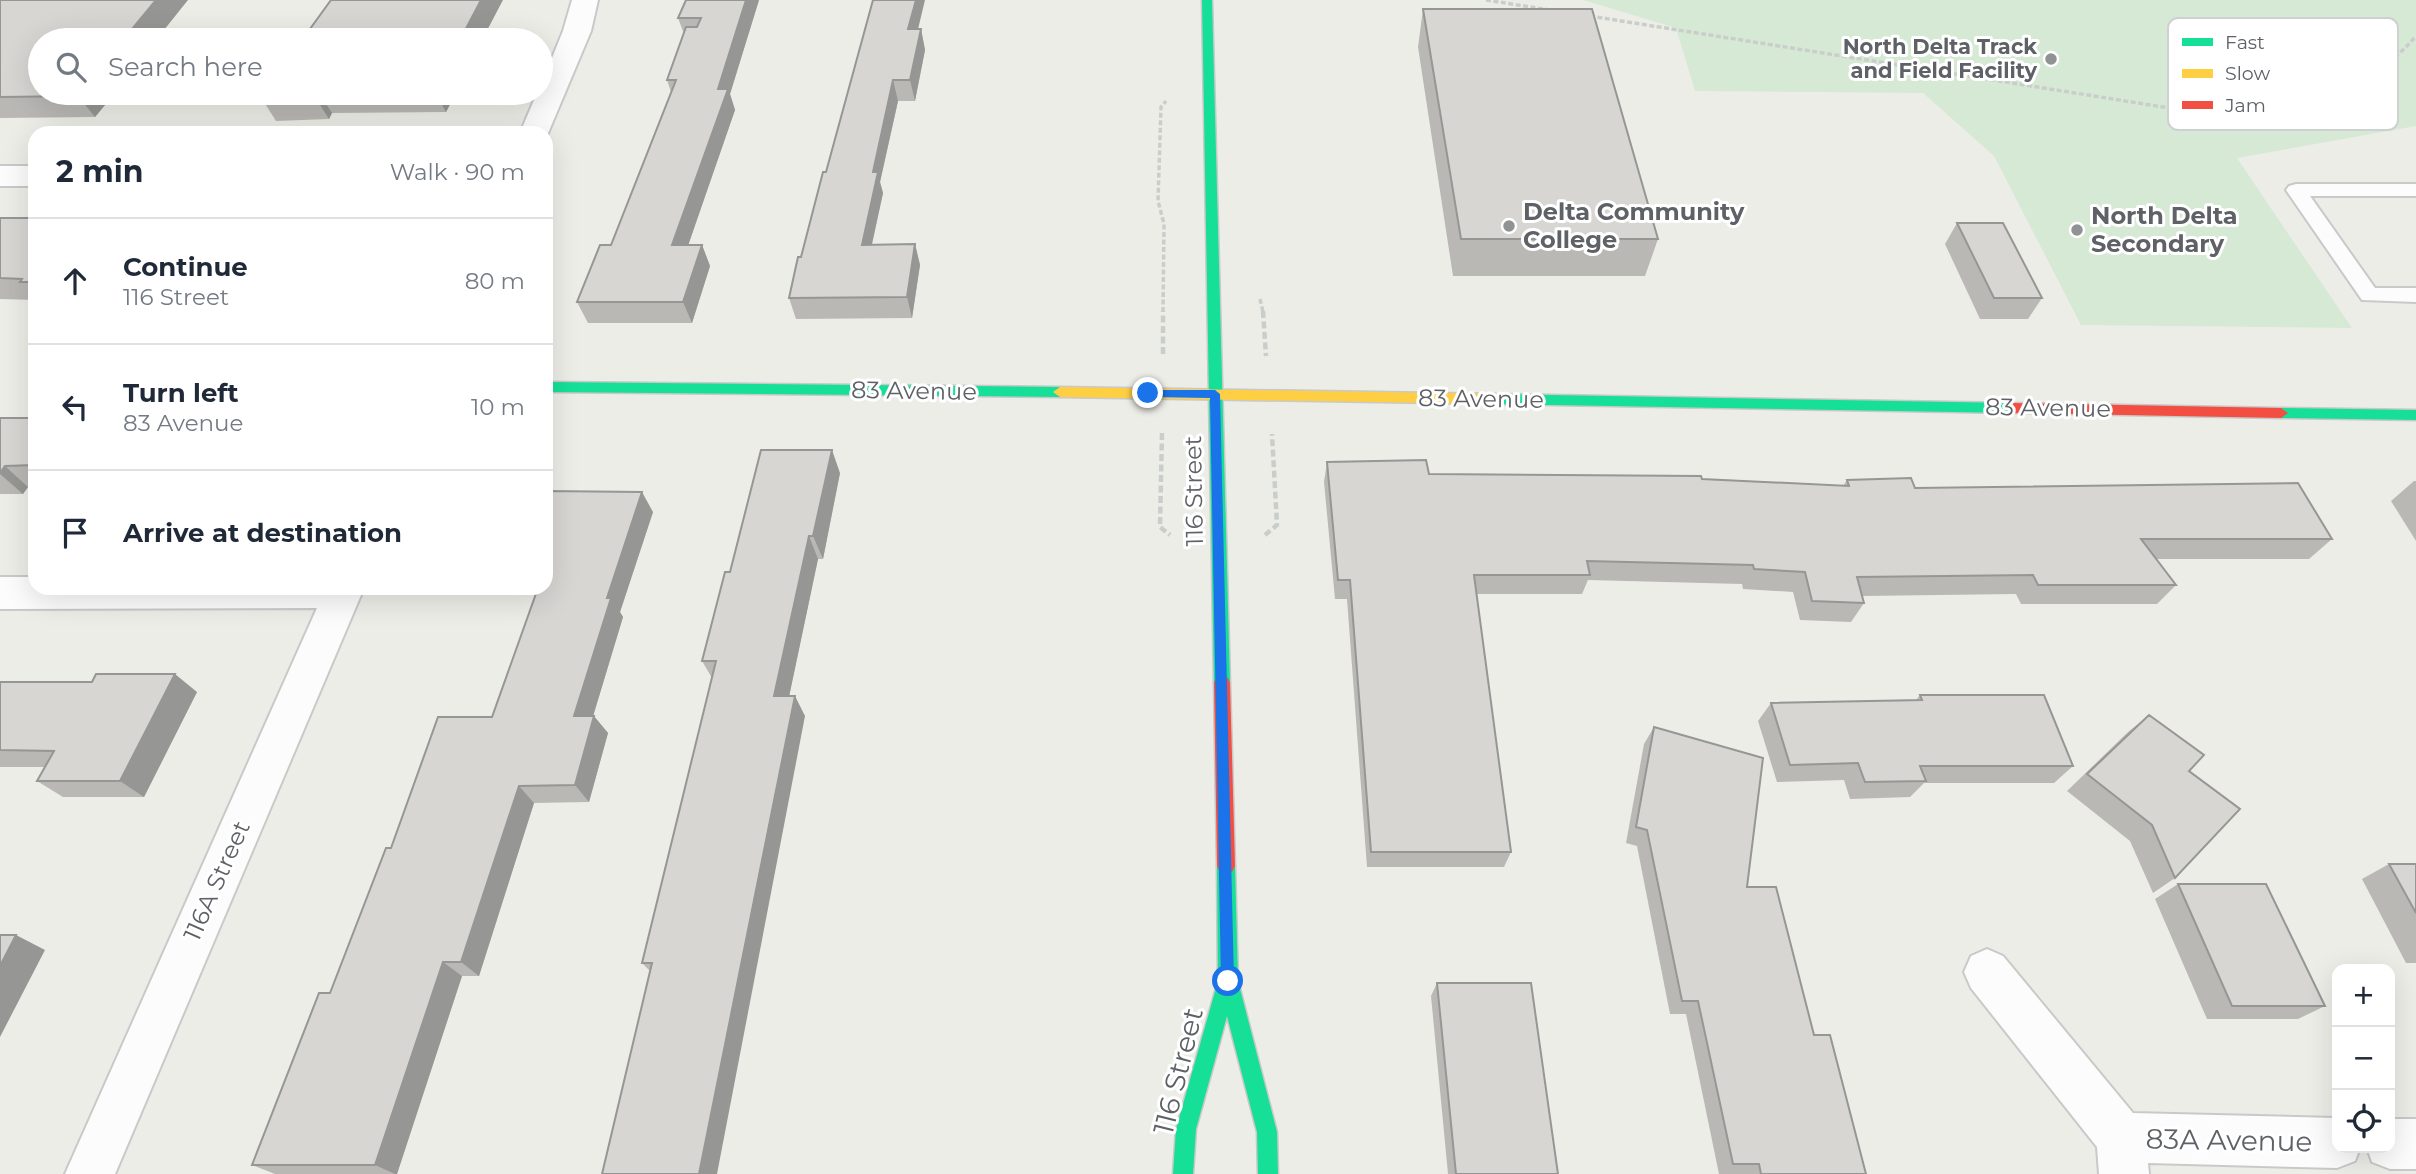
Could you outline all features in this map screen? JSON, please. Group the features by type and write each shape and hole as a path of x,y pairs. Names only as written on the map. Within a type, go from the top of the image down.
{"street":[{"path":"553,89 577,31 585,0"},
{"name":"116 Street","path":"1207,0 1228,981 1267,1132 1268,1174"},
{"path":"538,126 547,105"},
{"path":"0,176 28,176"},
{"name":"83 Avenue","path":"553,387 1215,394 2416,415"},
{"path":"0,593 28,593"},
{"name":"116A Street","path":"90,1174 342,595"},
{"name":"83A Avenue","path":"1987,972 2122,1156 2332,1143"},
{"name":"116 Street","path":"1183,1174 1186,1129 1228,981"},
{"path":"2395,1144 2416,1144"}],"lane":[{"path":"2416,190 2296,190 2369,295 2416,295"}],"path":[{"path":"1486,0 1555,11"},
{"path":"1583,15 2168,108"},
{"path":"2398,56 2416,36"}],"green space":[{"name":"North Delta Track and Field Facility","path":"1583,0 2416,0 2416,126 2398,129 2398,18 2168,18 2168,130 2394,130 2237,158 2352,328 2081,325 1994,156 1923,93 1695,91 1676,28"}],"building":[{"path":"0,0 156,0 133,28 28,28 28,97 0,97"},
{"path":"331,0 481,0 466,28 311,28"},
{"path":"686,0 746,0 718,89 728,89 672,245 702,245 683,302 577,302 600,245 611,245 676,80 667,80 686,27 697,27 701,18 678,18"},
{"path":"873,0 916,0 908,29 921,29 910,80 893,80 873,172 878,172 862,245 915,244 907,297 789,298 798,257 801,257 823,172 826,172"},
{"path":"1423,9 1592,9 1658,239 1461,239"},
{"path":"0,218 28,218 28,282 20,282 22,279 0,278"},
{"path":"1957,223 2003,223 2042,298 1994,298"},
{"path":"0,418 28,418 28,465 5,466 0,473"},
{"path":"761,450 832,450 813,536 809,536 774,696 795,696 699,1174 602,1174 652,963 642,963 716,661 702,661 725,572 730,572"},
{"path":"1426,460 1429,474 1701,476 1702,479 1849,486 1847,480 1911,478 1915,488 2298,483 2332,539 2141,539 2176,585 2038,585 2033,575 1857,577 1864,603 1812,601 1805,572 1754,569 1753,565 1587,561 1590,575 1474,575 1511,852 1371,852 1350,580 1338,580 1327,462"},
{"path":"553,491 642,492 607,598 611,598 574,716 594,716 575,785 519,786 461,962 443,962 375,1165 252,1165 319,993 330,993 386,848 391,848 438,717 492,717 536,595 553,595"},
{"path":"96,674 175,674 120,781 37,781 54,751 0,750 0,682 92,682"},
{"path":"1920,695 2044,695 2073,766 1920,766 1926,781 1865,782 1858,763 1790,765 1771,703 1922,700"},
{"path":"2149,715 2204,755 2189,771 2240,809 2175,878 2152,825 2087,774"},
{"path":"1654,727 1763,758 1747,887 1776,887 1814,1035 1830,1035 1866,1174 1761,1174 1759,1164 1733,1164 1698,1001 1682,1001 1647,830 1636,827"},
{"path":"2389,864 2416,864 2416,913"},
{"path":"2178,884 2266,884 2325,1006 2232,1006"},
{"path":"0,935 16,935 0,966"},
{"path":"1437,983 1531,983 1558,1174 1456,1174"}],"traffic: fast":[{"path":"1207,0 1222,683"},
{"path":"553,387 1060,392"},
{"path":"1498,399 2012,408"},
{"path":"2281,413 2416,415"},
{"path":"1226,866 1228,981 1267,1132 1268,1174"},
{"path":"1183,1174 1186,1129 1227,983"}],"traffic: slow":[{"path":"1060,392 1498,399"}],"traffic: jam":[{"path":"2012,408 2281,413"},
{"path":"1222,683 1226,866"}],"place":[{"name":"North Delta Track and Field Facility","path":"2051,59"},
{"name":"Delta Community College","path":"1509,226"},
{"name":"North Delta Secondary","path":"2077,230"}],"route":[{"path":"1148,393 1215,394 1228,981"}]}
